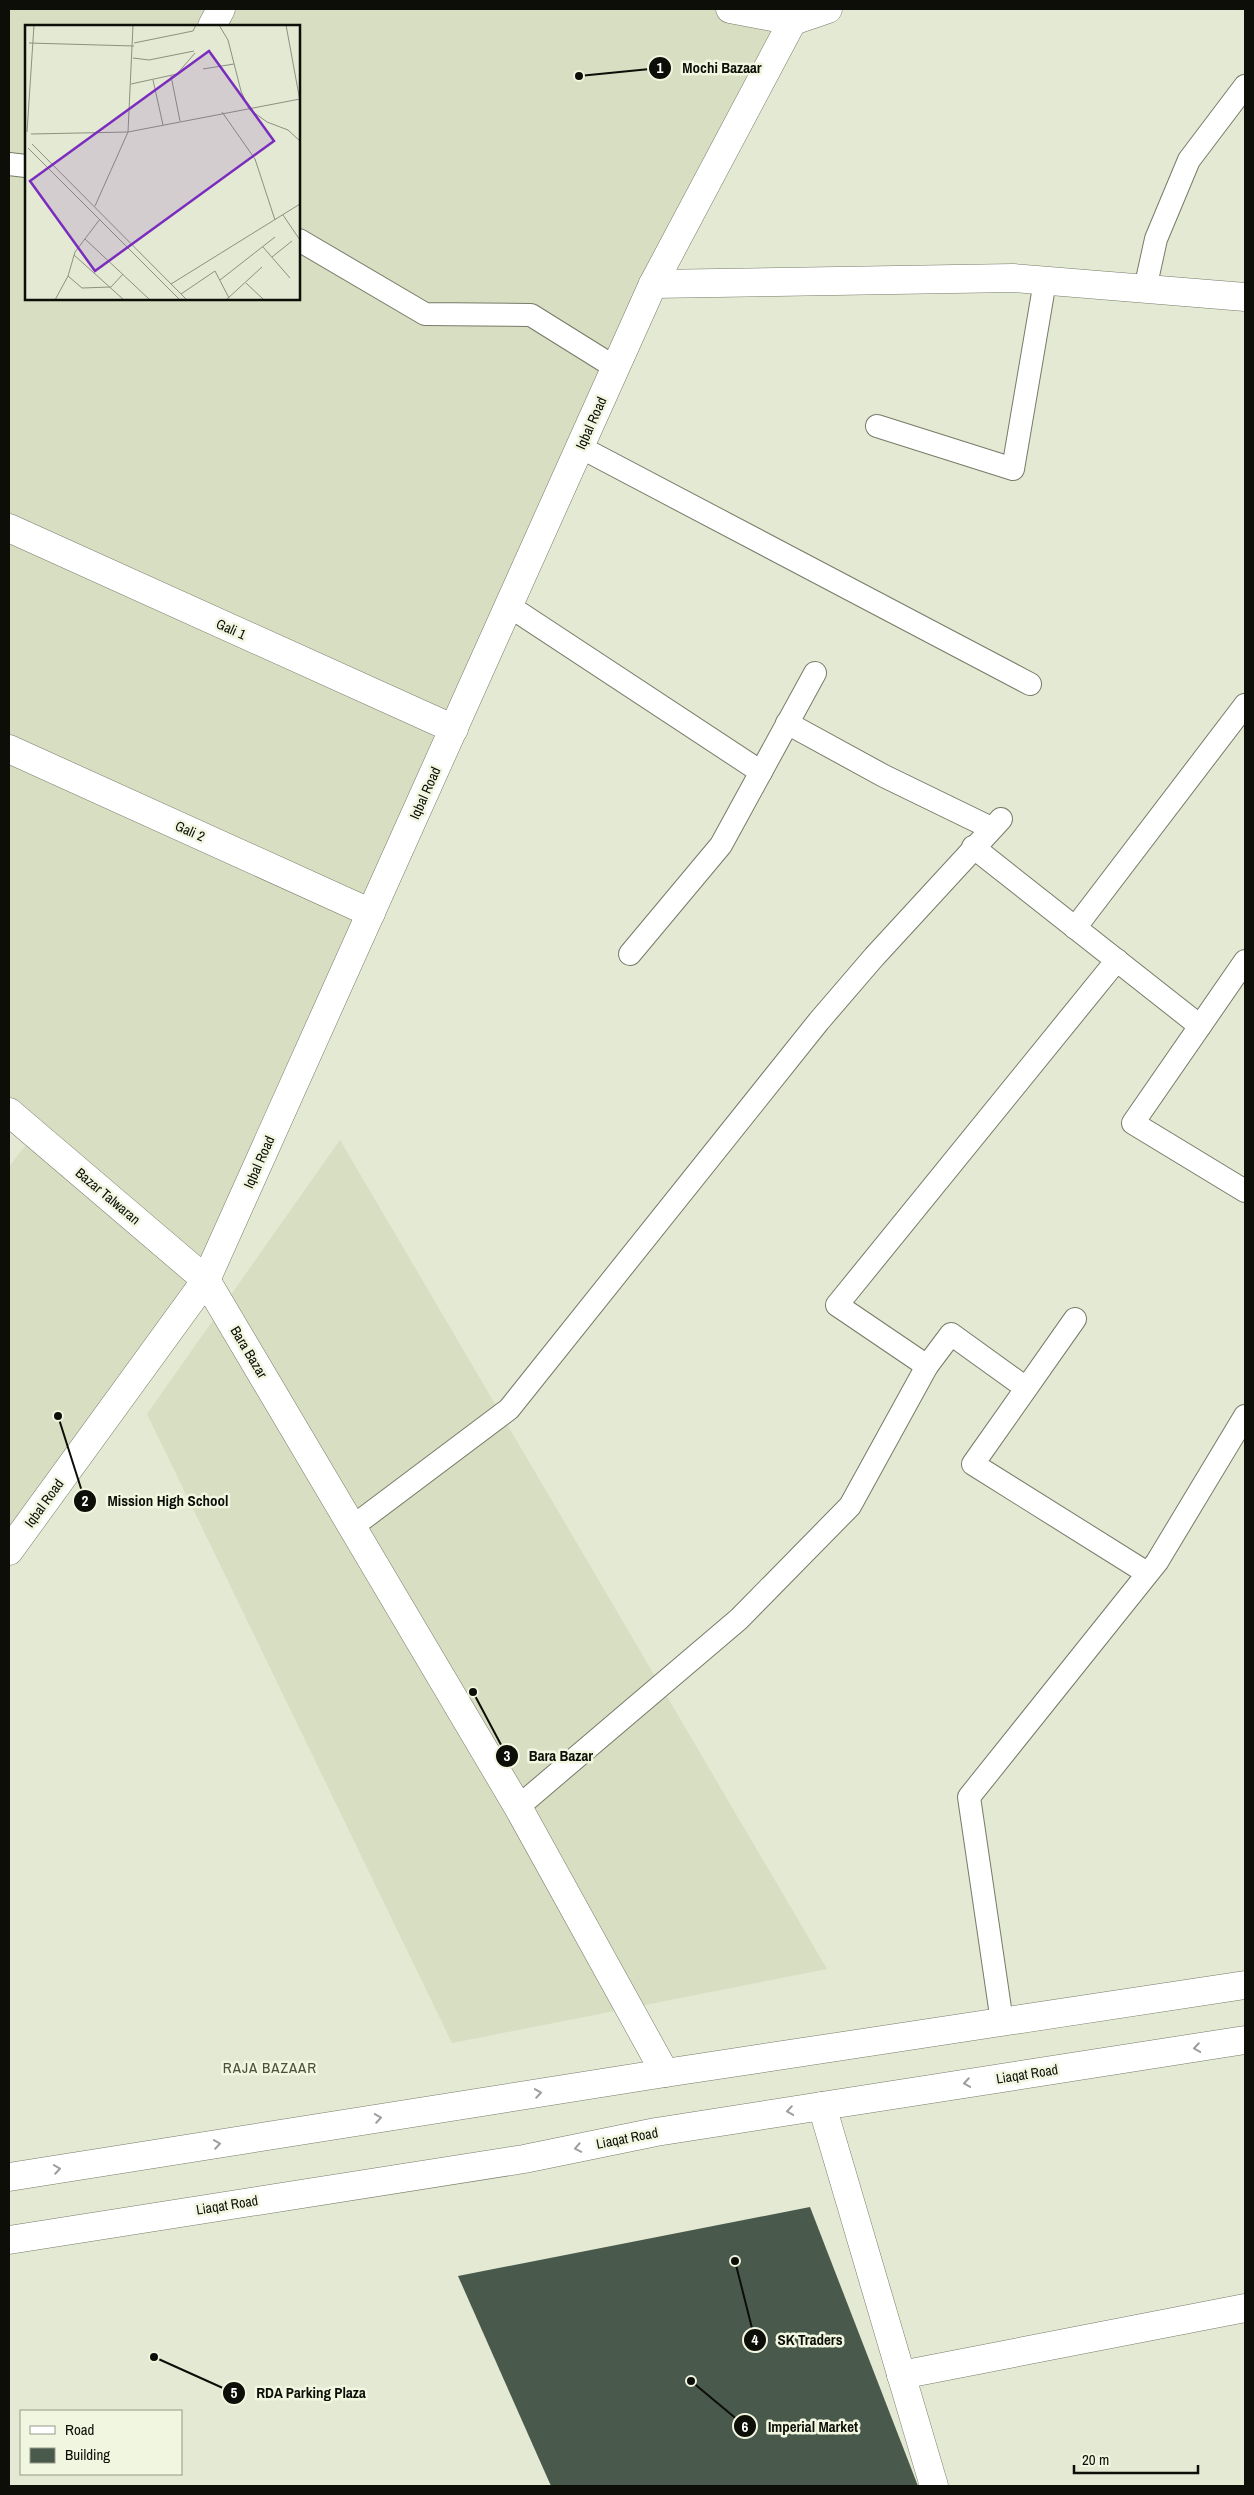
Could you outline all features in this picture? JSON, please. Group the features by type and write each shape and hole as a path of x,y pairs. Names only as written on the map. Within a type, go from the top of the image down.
{"street":[{"path":"213,25 221,9"},
{"path":"730,9 796,15 828,9"},
{"name":"Iqbal Road","path":"9,1551 206,1280 653,284 796,15"},
{"path":"653,284 1013,278 1245,297"},
{"name":"Gali 1","path":"9,528 454,729"},
{"name":"Gali 2","path":"9,748 371,913"},
{"name":"Bazar Talwaran","path":"9,1112 206,1280"},
{"name":"Bara Bazar","path":"206,1280 518,1807 665,2072"},
{"path":"9,2177 665,2072 1245,1985"},
{"name":"Liaqat Road","path":"9,2240 524,2159 656,2132 1245,2040"},
{"path":"822,2106 934,2486"},
{"path":"901,2375 1245,2308"}],"lane":[{"path":"1145,289 1156,239 1189,160 1245,86"},
{"path":"9,164 25,166"},
{"path":"300,241 425,314 531,315 616,368"},
{"path":"877,426 1013,469 1045,281"},
{"path":"580,447 1030,684"},
{"path":"509,606 761,772"},
{"path":"630,954 720,845 815,673"},
{"path":"1075,928 1245,705"},
{"path":"352,1527 509,1409 819,1021 973,847 996,824 884,776 787,723"},
{"path":"973,847 1200,1026"},
{"path":"927,1366 837,1305 1116,960"},
{"path":"1245,961 1133,1124 1245,1191"},
{"path":"1074,1319 974,1464 1147,1573"},
{"path":"518,1807 739,1619 850,1506 927,1366 951,1334 1026,1388"},
{"path":"1002,2022 969,1797 1157,1562 1245,1416"}],"shaded area":[{"path":"9,9 781,9 206,1280 9,1551 9,1167 34,1134 9,1112"},
{"path":"340,1140 827,1969 452,2043 147,1414"}],"building":[{"path":"810,2207 918,2486 551,2486 458,2276"}],"place":[{"name":"Mochi Bazaar","path":"579,76"},
{"name":"Mission High School","path":"58,1416"},
{"name":"Bara Bazar","path":"473,1692"},
{"name":"SK Traders","path":"735,2261"},
{"name":"RDA Parking Plaza","path":"154,2357"},
{"name":"Imperial Market","path":"691,2381"}],"district":[{"name":"RAJA BAZAAR","path":"270,2067"}]}
